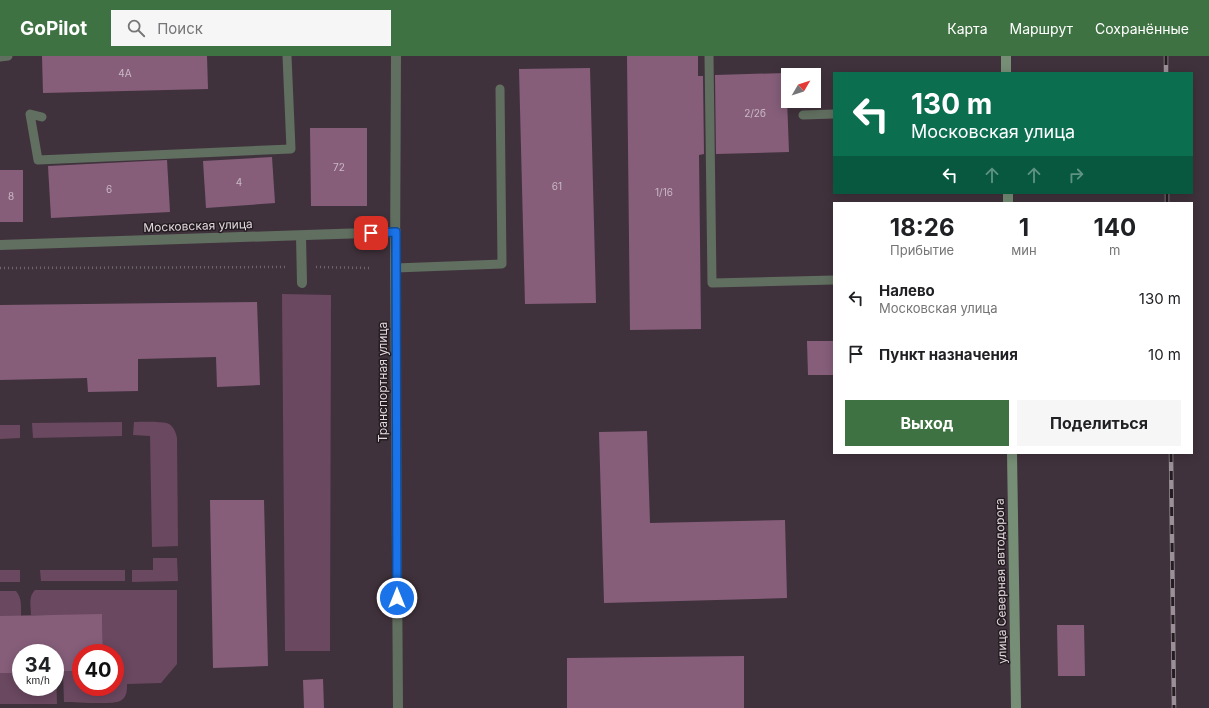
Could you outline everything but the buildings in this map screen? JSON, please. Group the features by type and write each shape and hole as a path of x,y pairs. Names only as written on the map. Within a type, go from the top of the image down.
{"main road":[{"path":"1006,56 1006,72"},
{"name":"улица Северная автодорога","path":"1012,454 1016,708"}],"street":[{"name":"Транспортная улица","path":"396,56 395,268 398,708"},
{"name":"Московская улица","path":"0,245 396,232"},
{"path":"300,236 302,283"}],"lane":[{"path":"0,57 8,56"},
{"path":"42,117 30,114 38,160 291,150 287,56"},
{"path":"709,56 712,283 833,280"},
{"path":"395,268 502,264 500,90"},
{"path":"803,115 833,114"}],"path":[{"path":"0,268 369,268"}],"shaded area":[{"path":"282,294 331,295 330,651 285,651"},
{"path":"122,422 122,436 33,438 32,423"},
{"path":"134,422 166,423 171,425 175,432 177,438 178,546 152,547 150,436 133,435"},
{"path":"0,425 20,425 20,438 0,439"},
{"path":"153,558 177,558 178,581 132,582 132,570 153,570"},
{"path":"0,570 20,570 20,582 0,582"},
{"path":"40,570 125,570 125,581 41,581"},
{"path":"35,590 177,590 177,664 161,683 127,684 125,696 120,701 102,703 64,702 64,672 72,672 72,696 124,696 124,644 103,644 102,615 31,615 30,605 31,596"},
{"path":"0,591 16,591 20,600 21,616 0,616"},
{"path":"0,673 12,673 12,696 57,696 57,704 0,704"}],"railway":[{"path":"1166,56 1166,72"},
{"path":"1167,194 1167,202"},
{"path":"1171,454 1174,708"}],"route":[{"path":"371,233 396,232 397,598"}]}
